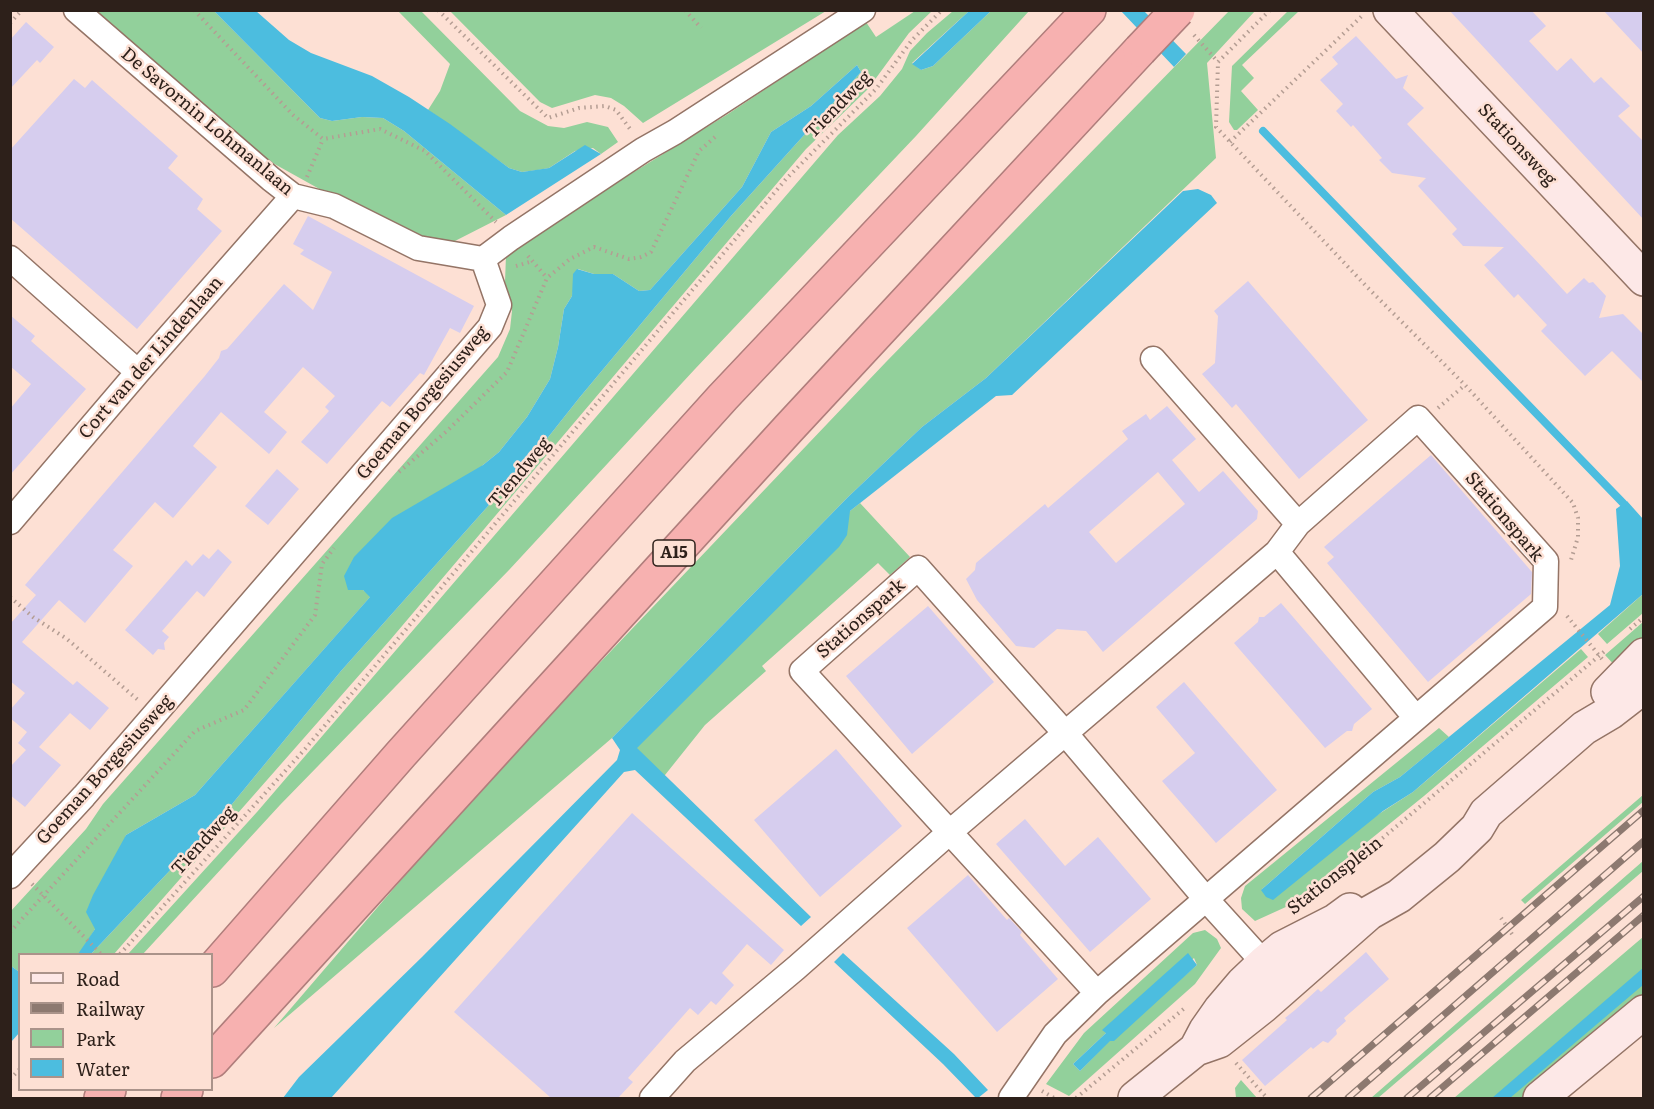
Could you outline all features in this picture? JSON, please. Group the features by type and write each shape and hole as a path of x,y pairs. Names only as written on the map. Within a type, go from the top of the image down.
{"highway":[{"path":"213,969 400,753 716,406 1089,10"},
{"name":"A15","path":"213,1060 789,428 1178,10"}],"main road":[{"name":"Stationsweg","path":"1390,10 1644,279"},
{"name":"Stationsplein","path":"1584,728 1607,693 1644,655"},
{"name":"Stationsplein","path":"1135,1098 1206,1045 1206,1030 1243,983 1275,975 1282,948 1335,921 1467,814 1486,813 1584,728 1611,712 1644,683"},
{"path":"1540,1098 1644,1012"}],"street":[{"name":"De Savornin Lohmanlaan","path":"76,10 293,196 334,206 418,248 483,260"},
{"path":"483,260 511,238 643,150 675,132 863,10"},
{"name":"Cort van der Lindenlaan","path":"10,522 293,196"},
{"path":"10,258 138,372"},
{"name":"Goeman Borgesiusweg","path":"14,872 84,796 490,327 499,305 483,260"},
{"path":"1153,359 1298,524"},
{"path":"652,1098 685,1061 796,968 951,831 1277,552 1298,524 1418,418"},
{"name":"Stationspark","path":"1275,975 1205,898 1065,733 918,568 802,670 1097,993 1205,898 1545,607 1546,561 1418,418"},
{"path":"1277,552 1416,718"},
{"path":"1011,1098 1055,1034 1097,993"}],"path":[{"path":"10,23 22,10"},
{"path":"194,10 292,115 323,139 380,129 425,151 547,278"},
{"path":"438,10 548,118 579,108 605,106 616,110 643,150"},
{"path":"685,10 701,28"},
{"name":"Tiendweg","path":"121,953 305,749 786,179 876,89 912,40 942,10"},
{"path":"1270,10 1218,62 1216,127 1368,288 1465,385 1573,503 1578,518 1578,537 1568,568"},
{"path":"1230,142 1367,10"},
{"path":"396,475 447,431 507,372 547,278 570,259 594,247 629,258 641,257 651,252 699,151 716,136"},
{"path":"293,196 305,181 323,139"},
{"path":"1418,418 1436,410 1465,385"},
{"path":"10,932 195,731 244,710 315,615 322,564 336,545"},
{"path":"10,597 33,617 68,639 155,714"},
{"name":"Stationsplein","path":"1308,901 1599,656 1572,624 1562,607"},
{"path":"14,872 43,896 100,953"},
{"path":"1501,918 1514,936"},
{"path":"1076,1098 1192,999"},
{"path":"1206,1045 1244,1072 1267,1098"},
{"path":"1239,1078 1244,1072"}],"green space":[{"path":"87,11 214,11 320,118 332,121 362,117 383,118 404,131 506,215 453,242 420,245 235,142"},
{"path":"398,11 421,11 520,111 548,126 564,128 587,122 608,127 618,142 601,154 593,148 575,151 549,168 522,172 509,168 428,110 440,91 450,64"},
{"path":"450,11 826,11 643,123 611,98 595,95 552,108 540,102"},
{"path":"915,11 932,11 909,33 868,89 806,149 391,639 115,953 92,953 176,864 201,842 341,671 538,450 731,216 861,72 857,65 811,106 771,132 742,187 650,290 639,291 613,274 594,274 578,269 572,296 564,309 550,379 527,417 499,452 483,465 363,590 371,596 195,795 126,835 95,929 82,951 79,953 18,953 18,971 11,966 10,912 86,829 103,804 498,357 510,329 512,311 505,282 506,255 595,196 728,114 866,22 876,37"},
{"path":"953,11 969,11 912,63 921,70 933,66 991,11 1029,11 916,136 695,369 509,570 280,805 144,953 129,953 257,812 838,135 880,96 902,69 910,51"},
{"path":"1229,11 1255,11 1207,63 1216,158 986,378 922,427 848,497 612,738 274,1028 473,796 886,362"},
{"path":"1288,11 1299,11 1242,65 1254,78 1241,91 1258,110 1237,130 1234,130 1229,122 1232,66"},
{"path":"860,503 910,557 890,575 878,563 762,666 766,671 705,725 661,780 627,747"},
{"path":"1643,594 1643,613 1607,644 1598,634"},
{"path":"1643,622 1643,646 1618,669 1605,655"},
{"path":"1581,649 1588,657 1424,796 1288,906 1255,921 1242,909 1241,898 1245,886 1439,728 1449,737 1400,777 1373,792 1261,890 1413,792"},
{"path":"1643,795 1643,802 1525,904 1521,900"},
{"path":"1643,861 1643,871 1378,1098 1371,1098"},
{"path":"1205,930 1217,939 1221,948 1195,984 1069,1096 1046,1084 1084,1033 1193,933","holes":["1194,958 1197,965 1110,1040 1080,1071 1073,1064"]},
{"path":"1643,937 1643,1000 1528,1098 1454,1098"},
{"path":"1241,1080 1257,1098 1236,1098 1235,1088"}],"water":[{"path":"214,11 256,11 289,40 311,53 372,76 409,97 509,168 522,172 549,168 585,145 601,154 506,215 404,131 383,118 362,117 332,121 320,118"},
{"path":"969,11 991,11 933,66 921,70 912,64"},
{"path":"1121,11 1144,11 1186,54 1174,67"},
{"path":"857,65 861,72 731,216 538,450 341,671 201,842 176,864 92,953 79,953 95,929 86,912 126,835 195,795 370,597 363,590 348,590 344,576 354,557 392,518 483,465 499,452 527,417 550,379 564,309 572,296 573,274 577,269 594,274 613,274 639,291 650,290 742,187 771,132 811,106"},
{"path":"1198,189 1211,195 1217,203 1012,395 996,396 850,511 847,535 839,547 637,748 811,917 801,926 635,770 624,772 331,1098 283,1098 299,1077 422,957 617,760 620,750 612,738 848,497 922,427 986,378 1183,191"},
{"path":"1627,501 1643,519 1643,594 1413,792 1383,811 1273,900 1266,897 1261,890 1373,792 1400,777 1610,605 1620,566 1616,509"},
{"path":"843,953 954,1054 988,1090 976,1098 834,962"},
{"path":"1188,953 1197,965 1114,1041 1110,1041 1080,1071 1073,1064 1106,1033 1102,1030"},
{"path":"11,966 18,971 18,1034 11,1042"},
{"path":"1643,968 1643,985 1510,1098 1492,1098"}],"building":[{"path":"1449,10 1531,10 1546,26 1529,41 1557,71 1571,58 1594,83 1601,77 1630,106 1618,116 1644,142 1644,220"},
{"path":"1603,10 1644,10 1644,54"},
{"path":"26,22 54,47 40,63 37,60 10,89 10,40"},
{"path":"1356,36 1396,79 1408,75 1403,88 1424,108 1407,124 1567,294 1584,278 1589,283 1593,282 1606,296 1599,318 1623,314 1644,335 1644,383 1612,351 1585,376 1541,331 1547,325 1518,294 1514,298 1484,265 1504,247 1463,246 1452,234 1457,229 1418,186 1426,178 1392,173 1379,160 1382,158 1353,125 1351,127 1336,111 1343,104 1320,80 1338,64 1332,57"},
{"path":"74,79 85,88 92,80 178,156 168,168 203,199 197,209 222,231 137,329 10,218 10,150"},
{"path":"308,216 474,306 460,333 450,328 424,375 420,373 390,407 382,401 327,464 301,442 329,411 325,407 335,396 303,367 264,412 287,432 269,454 221,412 193,446 217,467 173,518 155,502 113,550 133,566 85,623 59,600 22,642 73,685 77,681 109,708 90,730 70,713 39,747 61,765 25,807 10,795 10,767 26,750 18,743 27,732 10,718 10,710 25,693 10,681 10,624 36,595 25,585 204,377 219,358 221,351 227,349 284,284 313,310 332,272 300,254 304,250 293,244"},
{"path":"1248,281 1368,420 1299,479 1236,404 1232,408 1202,374 1215,363 1218,316 1214,311"},
{"path":"10,315 35,336 31,341 86,389 10,475 10,409 31,384 10,366"},
{"path":"1167,406 1196,439 1172,460 1199,492 1223,471 1258,511 1257,519 1103,652 1086,631 1057,629 1034,648 1016,646 977,600 966,579 975,570 976,563 1045,504 1048,508 1128,439 1122,431 1146,414 1150,420","holes":["1158,472 1185,504 1116,563 1089,532"]},
{"path":"1431,455 1532,572 1531,594 1428,682 1327,563 1334,557 1324,547"},
{"path":"277,469 299,489 268,525 245,506"},
{"path":"218,549 232,562 204,597 197,591 162,631 169,637 164,643 165,650 158,649 153,655 125,630 186,560 192,566 203,554 209,559"},
{"path":"1281,603 1372,709 1354,724 1352,731 1347,731 1325,748 1234,643 1258,622 1259,617 1264,617"},
{"path":"928,606 994,682 912,754 846,676"},
{"path":"1184,682 1277,790 1216,843 1162,781 1195,753 1156,707"},
{"path":"836,749 902,826 820,897 754,820"},
{"path":"632,813 784,950 771,965 747,944 722,973 734,985 716,1005 711,1001 698,1015 690,1008 628,1078 633,1082 618,1098 551,1098 454,1012"},
{"path":"1025,819 1065,866 1098,837 1151,899 1090,952 996,844"},
{"path":"968,875 1007,920 1009,918 1022,932 1020,935 1058,979 997,1032 907,928"},
{"path":"1366,952 1389,979 1344,1018 1346,1021 1336,1030 1337,1034 1328,1043 1323,1041 1313,1049 1311,1047 1265,1086 1242,1060 1318,989 1321,992"}],"waterway":[{"path":"1263,131 1623,503"}],"railway":[{"path":"1311,1098 1644,810"},
{"path":"1348,1098 1644,841"},
{"path":"1407,1098 1644,896"},
{"path":"1430,1098 1644,915"}]}
